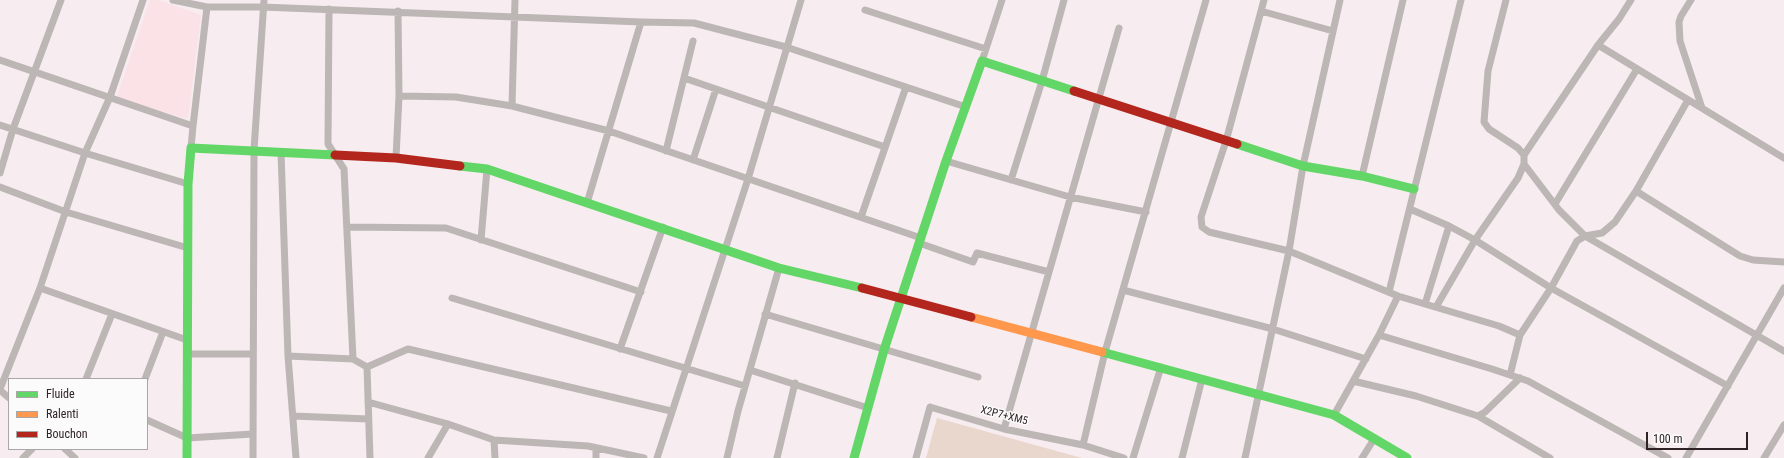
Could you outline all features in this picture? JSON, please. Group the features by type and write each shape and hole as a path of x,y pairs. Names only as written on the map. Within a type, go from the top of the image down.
{"street":[{"path":"0,173 13,130 62,0"},
{"path":"8,397 0,390 40,288 85,153 110,97 143,0"},
{"path":"173,0 207,7 263,3 329,9 694,23 786,47 966,107"},
{"path":"512,106 515,0"},
{"path":"657,458 671,411 688,368 724,250 748,179 801,0"},
{"path":"854,458 884,350 946,161 1002,0"},
{"path":"1011,180 1042,81 1064,0"},
{"path":"1083,446 1105,352 1172,123 1206,0"},
{"path":"1264,0 1226,141 1201,217 1202,227 1209,232 1289,250 1398,296 1499,326 1520,335"},
{"path":"1245,458 1289,250 1303,166 1340,0"},
{"path":"1362,176 1403,0"},
{"path":"1389,292 1461,0"},
{"path":"1506,0 1488,71 1484,122 1489,129 1518,148 1524,155"},
{"path":"1436,308 1475,240 1518,178 1524,164 1524,155 1598,46 1619,20 1631,0"},
{"path":"1691,0 1681,16 1680,41 1702,108"},
{"path":"253,458 254,150 263,3"},
{"path":"187,458 188,184 193,126 207,7"},
{"path":"329,9 328,144 344,169 353,358"},
{"path":"865,10 986,49"},
{"path":"396,158 399,96 398,11"},
{"path":"1261,11 1333,31"},
{"path":"587,203 641,22"},
{"path":"1004,429 1119,28"},
{"path":"666,151 693,41"},
{"path":"1598,46 1784,158"},
{"path":"0,60 193,126"},
{"path":"982,61 1303,166 1362,176 1414,189"},
{"path":"1555,204 1637,69"},
{"path":"684,78 885,147"},
{"path":"861,217 906,88"},
{"path":"693,160 716,89"},
{"path":"399,96 456,97 512,106 609,131 861,217 973,262 976,253 1049,272"},
{"path":"1510,375 1520,335 1551,288 1577,241 1585,236 1602,233 1615,222 1636,192 1688,100"},
{"path":"0,125 85,153 188,184"},
{"path":"191,148 396,158 487,169 663,227 724,250 779,268 902,298 1031,332 1334,415 1407,458"},
{"path":"281,152 288,356 296,458"},
{"path":"946,161 1070,197 1146,212"},
{"path":"1524,164 1566,219 1585,236 1784,351"},
{"path":"481,240 487,169"},
{"path":"0,186 66,212 188,248"},
{"path":"1636,192 1740,256 1753,260 1784,262"},
{"path":"1410,210 1449,226 1475,240 1551,288 1728,386"},
{"path":"1425,304 1449,226"},
{"path":"346,227 446,228 641,292"},
{"path":"620,349 663,227"},
{"path":"727,458 745,386 779,268"},
{"path":"40,288 188,340"},
{"path":"1686,458 1784,288"},
{"path":"1123,290 1273,329 1366,359"},
{"path":"1334,415 1379,335 1398,296"},
{"path":"452,298 745,386"},
{"path":"86,378 112,314"},
{"path":"765,314 978,377"},
{"path":"145,378 163,332"},
{"path":"1379,335 1528,381 1668,458"},
{"path":"367,367 408,349 671,411"},
{"path":"188,354 253,354"},
{"path":"288,356 353,358 367,367"},
{"path":"367,367 370,458"},
{"path":"1133,458 1161,368"},
{"path":"750,370 795,383 868,408"},
{"path":"1478,416 1485,412 1520,378"},
{"path":"1182,458 1202,379"},
{"path":"1353,381 1416,396 1478,416 1550,458"},
{"path":"777,458 795,383"},
{"path":"368,402 448,424 494,440 596,448 644,458"},
{"name":"X2P7+XM5","path":"916,458 930,407 1004,429 1083,446 1124,458"},
{"path":"293,416 368,419"},
{"path":"148,420 187,438 253,434"},
{"path":"428,458 448,424"},
{"path":"1764,458 1784,425"},
{"path":"1362,458 1374,439"},
{"path":"494,440 495,458"},
{"path":"596,448 596,458"},
{"path":"23,458 31,450"},
{"path":"66,450 75,458"}],"shaded area":[{"path":"150,0 159,0 201,15 188,119 116,99"},
{"path":"937,418 1082,458 926,458"}],"traffic: fast":[{"path":"854,458 884,350 946,161 982,61 1074,91"},
{"path":"1237,144 1303,166 1362,176 1414,189"},
{"path":"187,458 188,184 191,148 335,155"},
{"path":"460,166 487,169 779,268 862,288"},
{"path":"1102,352 1334,415 1407,458"}],"traffic: slow":[{"path":"971,317 1102,352"}],"traffic: jam":[{"path":"1074,91 1237,144"},
{"path":"335,155 396,158 460,166"},
{"path":"862,288 971,317"}]}
